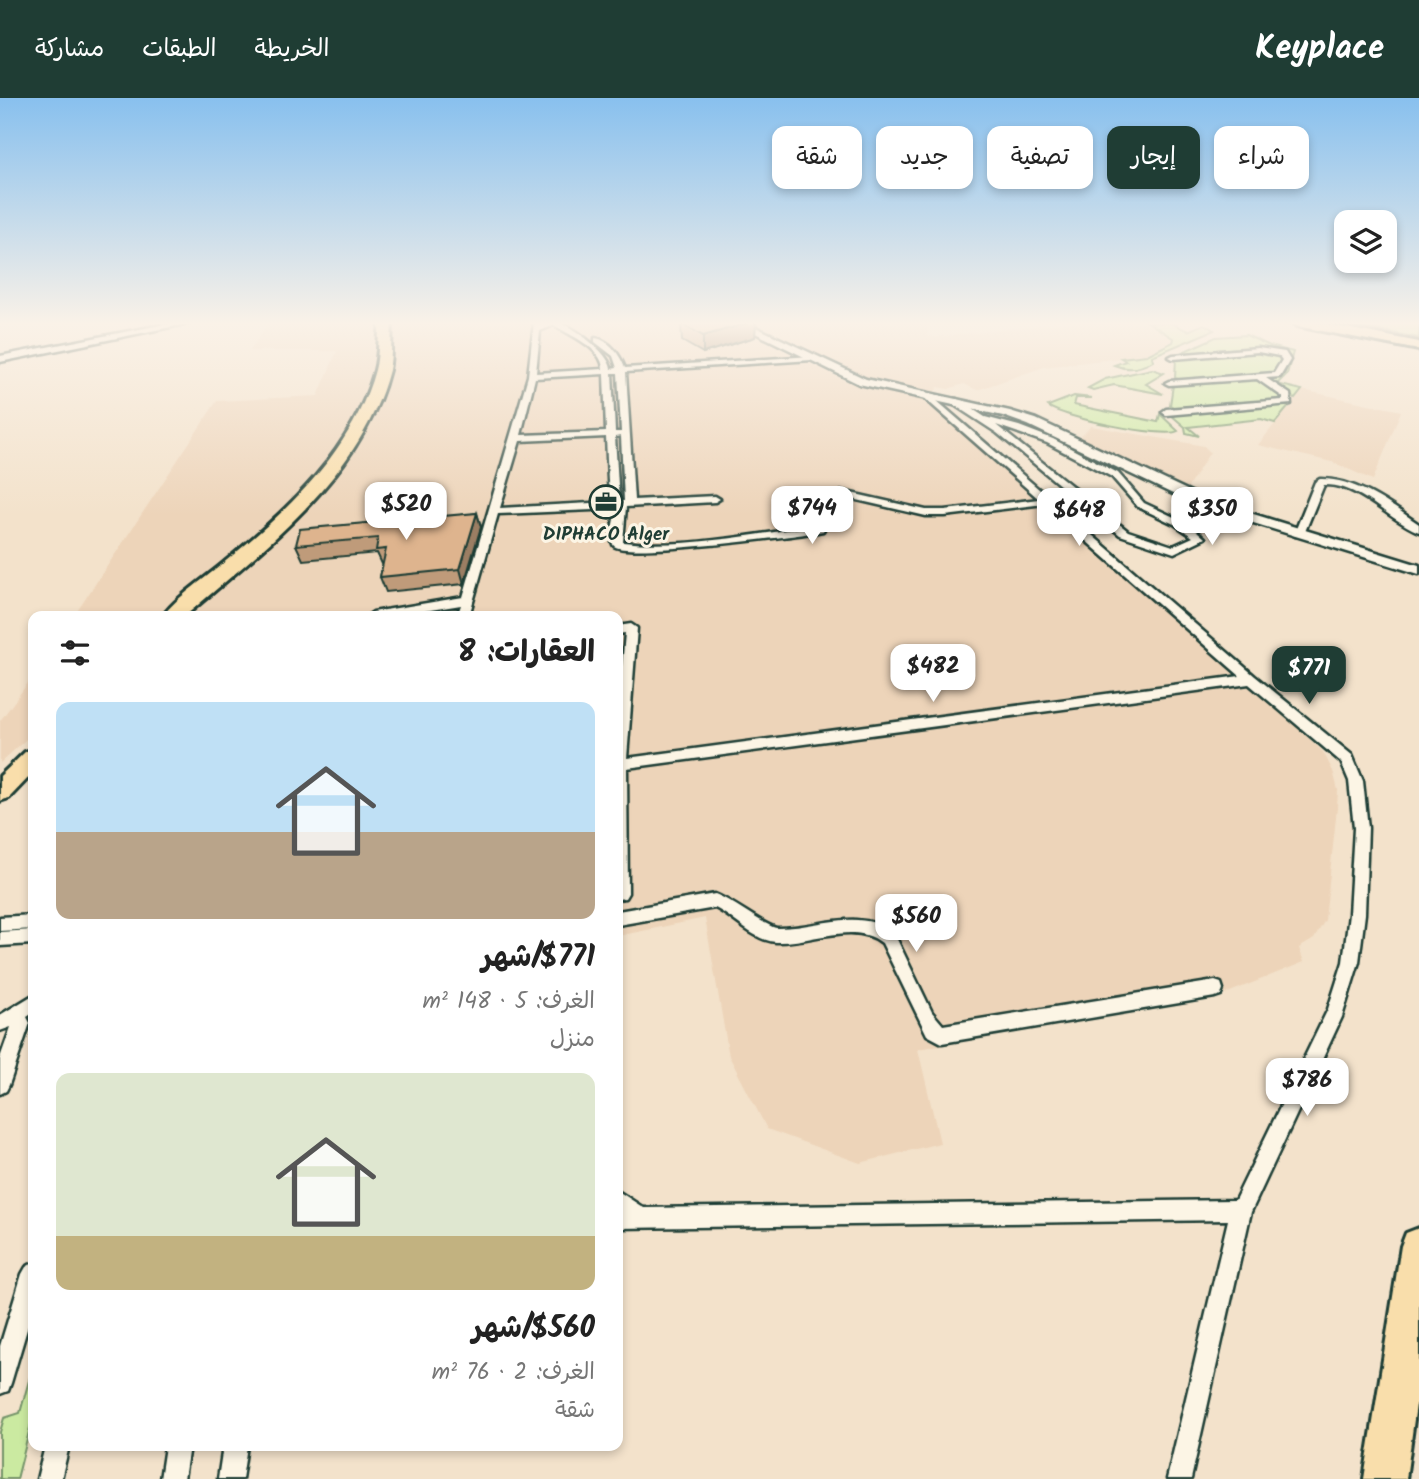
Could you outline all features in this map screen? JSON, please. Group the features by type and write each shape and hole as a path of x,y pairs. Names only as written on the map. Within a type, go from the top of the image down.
{"highway":[{"path":"179,611 278,523 322,478 365,418 379,386"},
{"path":"193,611 296,517 354,451 379,412 389,386"},
{"path":"0,772 28,745"},
{"path":"0,790 28,763"},
{"path":"1385,1479 1419,1246"}],"main road":[{"path":"883,386 954,401 1032,422 1203,503 1419,570"}],"street":[{"path":"464,611 516,438 528,386"},
{"path":"608,386 611,435 621,505"},
{"path":"623,386 625,434 617,540 619,545 638,547 704,543 819,530 842,494 926,513 1048,501"},
{"path":"1166,412 1288,402 1287,396 1273,386"},
{"path":"926,396 1251,679 1347,759 1356,781 1361,828 1356,926 1351,962 1336,1011 1241,1210 1178,1479"},
{"path":"954,401 980,419 1000,431 1124,533 1174,550 1200,538 1186,525 1138,502 1115,475 1064,447 1005,423 980,419"},
{"path":"516,438 625,434"},
{"path":"1299,534 1320,482 1324,480 1345,486 1419,529"},
{"path":"495,511 715,499"},
{"path":"402,611 467,600"},
{"path":"623,629 631,628 623,727"},
{"path":"623,764 1251,679"},
{"path":"623,917 715,901 725,904 762,931 775,935 867,926 888,938 926,1018 933,1029 942,1034 1215,989"},
{"path":"0,923 28,922"},
{"path":"0,939 28,937"},
{"path":"6,1020 28,1006"},
{"path":"0,1085 20,1028 19,1019 6,1020"},
{"path":"623,1204 643,1218"},
{"path":"623,1219 1241,1210"},
{"path":"0,1383 28,1291"},
{"path":"49,1479 56,1451"},
{"path":"172,1479 176,1451"},
{"path":"230,1479 234,1451"}],"shaded area":[{"path":"322,386 871,386 937,401 1136,572 1323,752 1333,771 1338,790 1337,808 1325,920 1314,939 1299,948 1304,962 1225,994 918,1049 940,1143 860,1163 767,1129 729,1056 705,918 623,935 623,611 77,611 217,401 318,396"},
{"path":"903,386 956,386 948,389 938,387 934,393"},
{"path":"969,386 987,386 977,390"},
{"path":"1302,390 1401,411 1373,480 1332,462 1258,445"},
{"path":"1091,426 1204,446 1210,452 1187,489 1079,438"},
{"path":"28,683 28,738 0,763 0,721"}],"green space":[{"path":"1091,386 1108,386 1093,390 1088,388"},
{"path":"1122,386 1150,386 1163,394"},
{"path":"1173,386 1270,386 1284,396 1284,401 1177,409 1170,405"},
{"path":"1277,386 1302,390 1295,399"},
{"path":"1074,396 1092,398 1076,398 1074,405 1158,422 1160,414 1178,431 1154,432 1113,426 1072,416 1048,406"},
{"path":"1290,405 1275,423 1261,419 1188,427 1199,436 1186,433 1185,427 1170,414"},
{"path":"28,1384 28,1436 17,1479 0,1479 0,1432 4,1418 20,1413"}],"building":[{"path":"477,513 460,569 380,577 386,549 376,550 378,538 296,545 300,529"}],"place":[{"name":"DIPHACO Alger","path":"606,502"}]}
